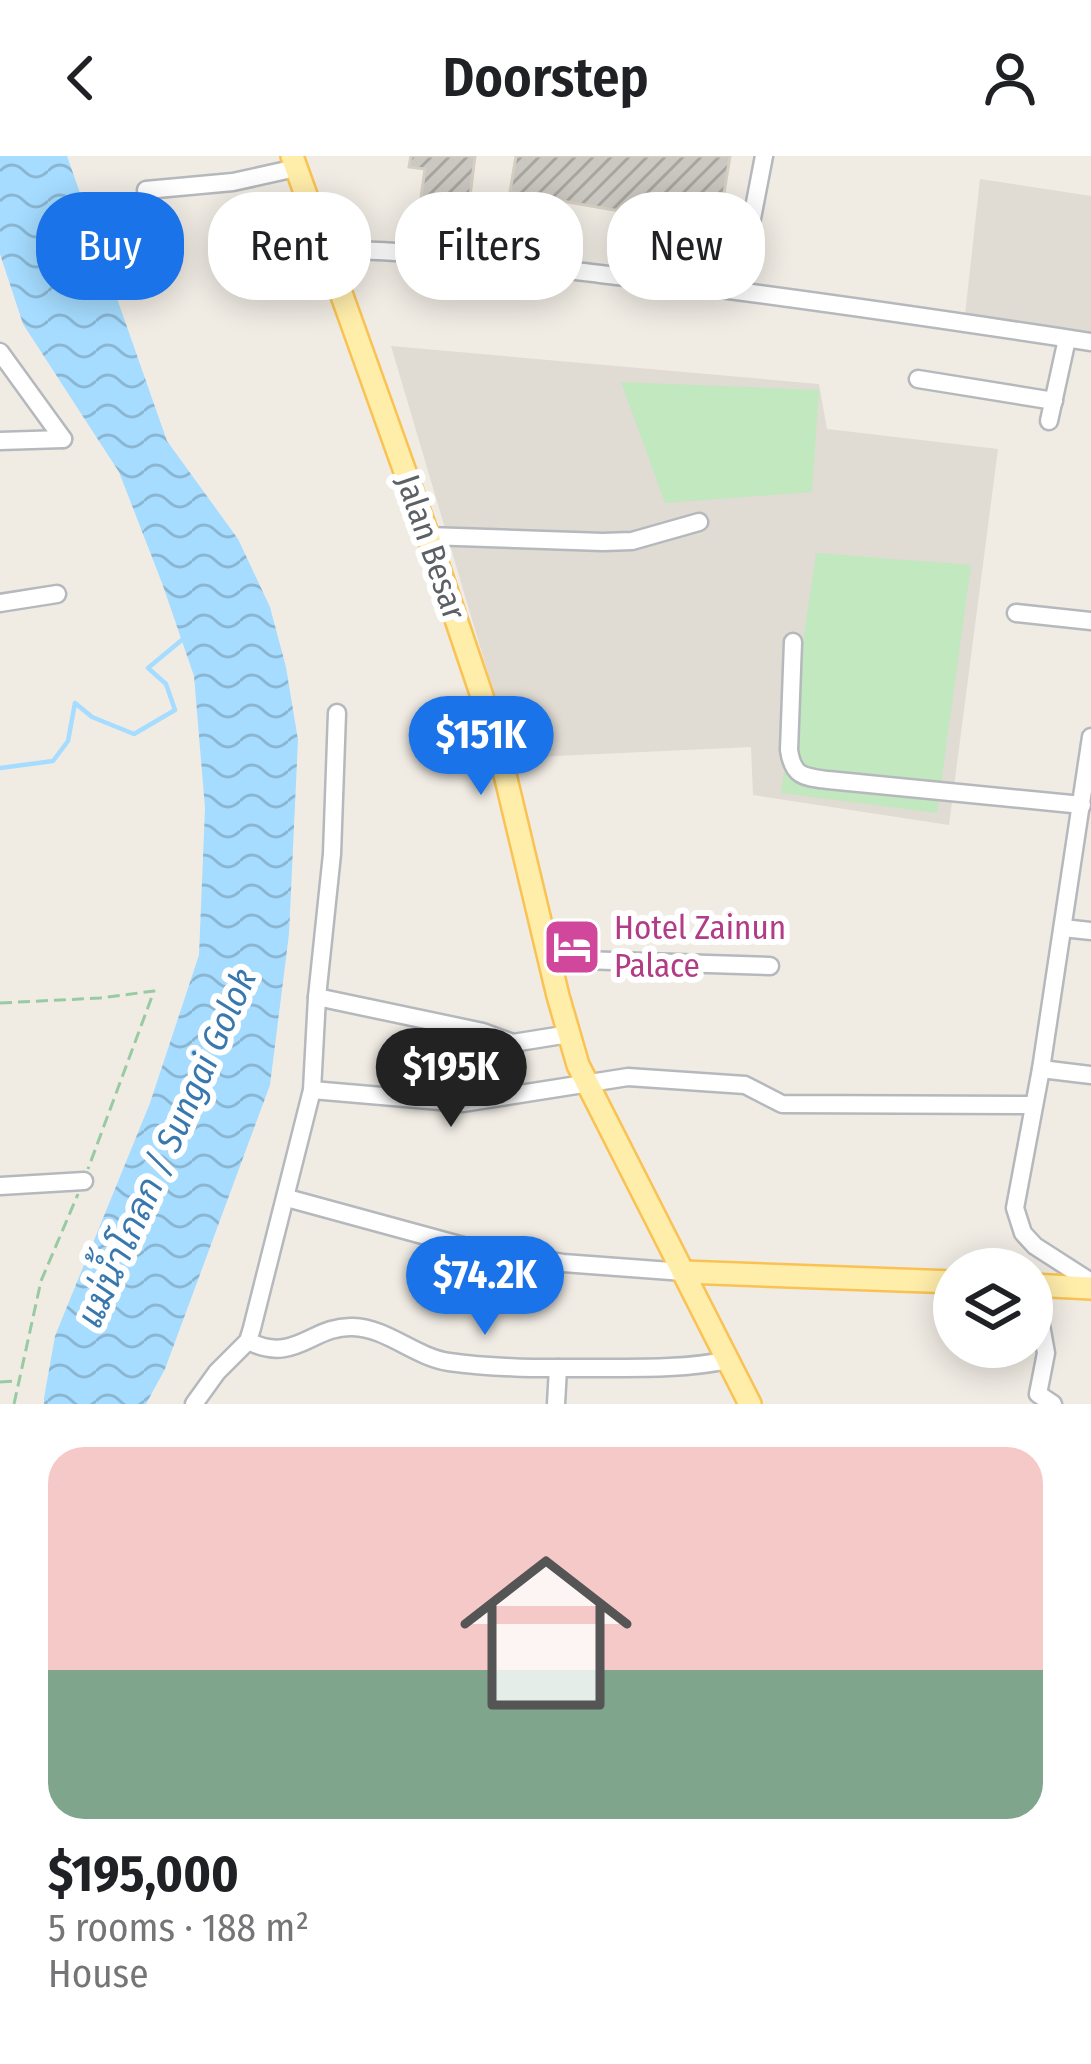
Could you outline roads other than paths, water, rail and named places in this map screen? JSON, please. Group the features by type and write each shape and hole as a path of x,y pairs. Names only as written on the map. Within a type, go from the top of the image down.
{"main road":[{"name":"Jalan Besar","path":"294,162 305,192"},
{"name":"Jalan Besar","path":"343,300 497,741 578,1065 750,1404"},
{"path":"684,1272 933,1281"},
{"path":"1053,1285 1091,1285"}],"street":[{"path":"757,192 764,156"},
{"path":"146,190 233,182 294,162"},
{"path":"371,251 607,275"},
{"path":"765,295 1091,342"},
{"path":"1049,421 1067,339"},
{"path":"0,352 63,439 0,441"},
{"path":"918,380 1054,401"},
{"path":"428,536 632,541 699,522"},
{"path":"0,603 57,594"},
{"path":"1016,613 1091,621"},
{"path":"793,642 788,750 791,765 806,777 1086,795"},
{"path":"200,1402 217,1372 248,1341 312,1090 332,854 337,713"},
{"path":"1091,737 1086,795 1016,1198 1017,1222 1023,1233 1091,1285"},
{"path":"1063,928 1091,931"},
{"path":"549,959 770,966"},
{"path":"317,997 513,1042 569,1034"},
{"path":"1041,1069 1091,1075"},
{"path":"312,1090 464,1103 628,1077 745,1085 782,1104 1033,1105"},
{"path":"0,1186 84,1181"},
{"path":"287,1198 464,1246 563,1263 684,1272"},
{"path":"248,1341 262,1348 293,1347 333,1329 358,1327 448,1362 643,1368 728,1360"},
{"path":"556,1404 558,1368"},
{"path":"1043,1368 1038,1394 1053,1404"}],"water":[{"name":"แม่น้ำโกลก / Sungai Golok","path":"0,156 67,156 80,192 36,192 36,300 118,300 167,441 238,539 270,607 298,740 289,934 270,1085 165,1369 146,1404 44,1404 44,1398 55,1336 150,1103 199,955 205,808 194,676 119,472 23,324 0,254"}],"waterway":[{"path":"0,768 53,761 68,741 75,703 92,717 134,734 175,710 166,684 148,668 183,639"}],"place":[{"name":"Hotel Zainun Palace","path":"572,947"}]}
